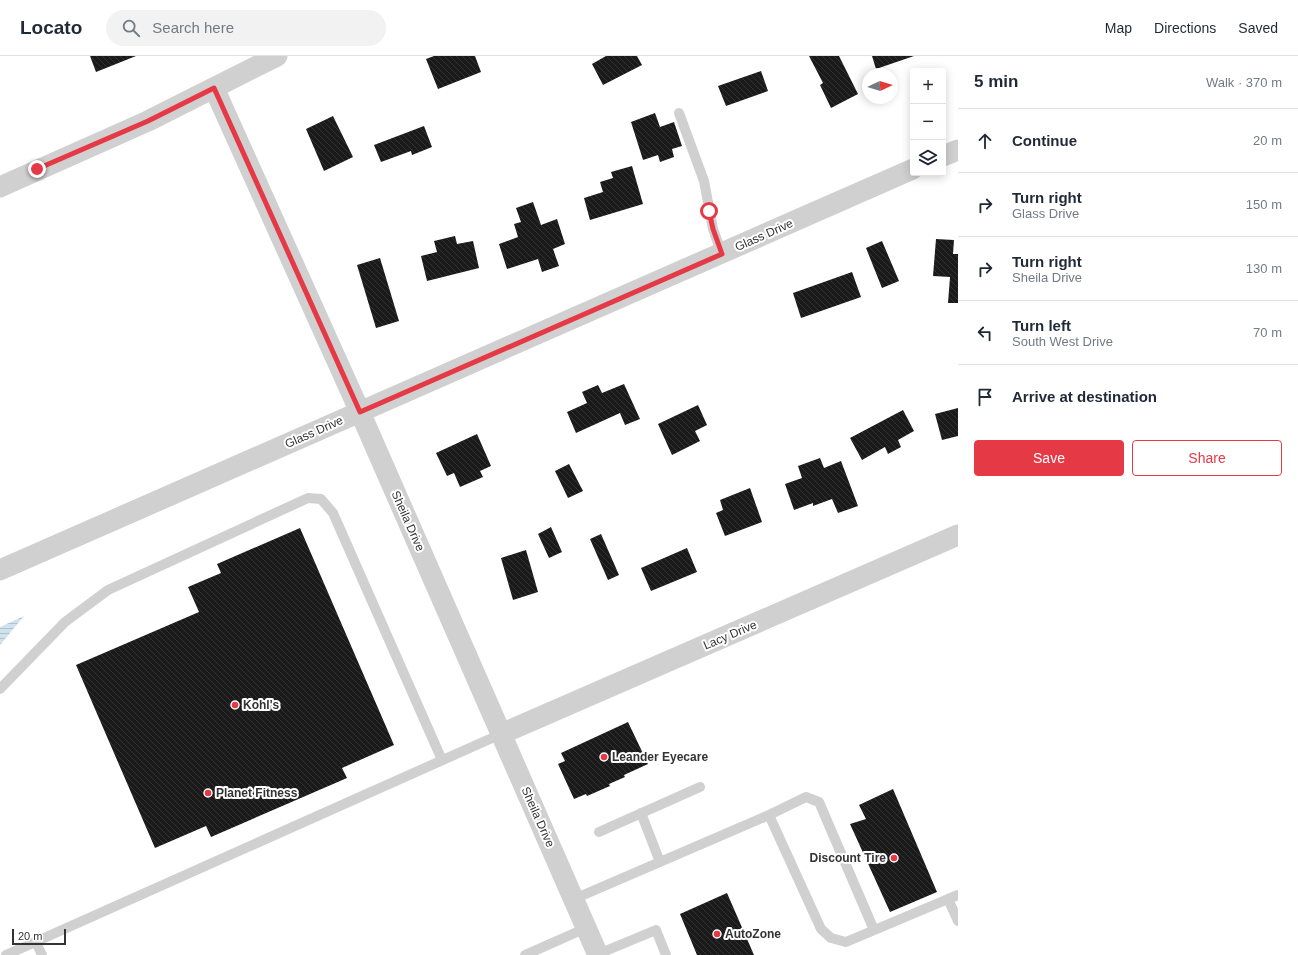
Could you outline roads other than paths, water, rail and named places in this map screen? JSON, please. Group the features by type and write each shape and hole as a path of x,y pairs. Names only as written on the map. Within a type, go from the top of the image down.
{"street":[{"path":"0,187 148,121 277,56"},
{"name":"Sheila Drive","path":"214,88 360,412 598,955"},
{"path":"946,155 958,150"},
{"name":"Glass Drive","path":"0,570 910,170"},
{"name":"Lacy Drive","path":"501,734 958,535"}],"lane":[{"path":"679,113 704,181 713,229 722,254"},
{"path":"0,689 65,622 108,590 308,498 321,499 333,513 442,760"},
{"path":"6,955 501,734"},
{"path":"599,832 700,787"},
{"path":"574,899 769,815 806,797 819,802 874,930"},
{"path":"641,813 660,862"},
{"path":"769,815 821,929 831,938 846,942 958,895"},
{"path":"948,899 958,921"},
{"path":"525,955 586,928"},
{"path":"598,955 656,930 666,955"},
{"path":"36,942 42,955"}],"water":[{"path":"24,616 0,645 0,627"}],"place":[{"name":"Kohl's","path":"235,705"},
{"name":"Leander Eyecare","path":"604,757"},
{"name":"Planet Fitness","path":"208,793"},
{"name":"Discount Tire","path":"894,858"},
{"name":"AutoZone","path":"717,934"}]}
